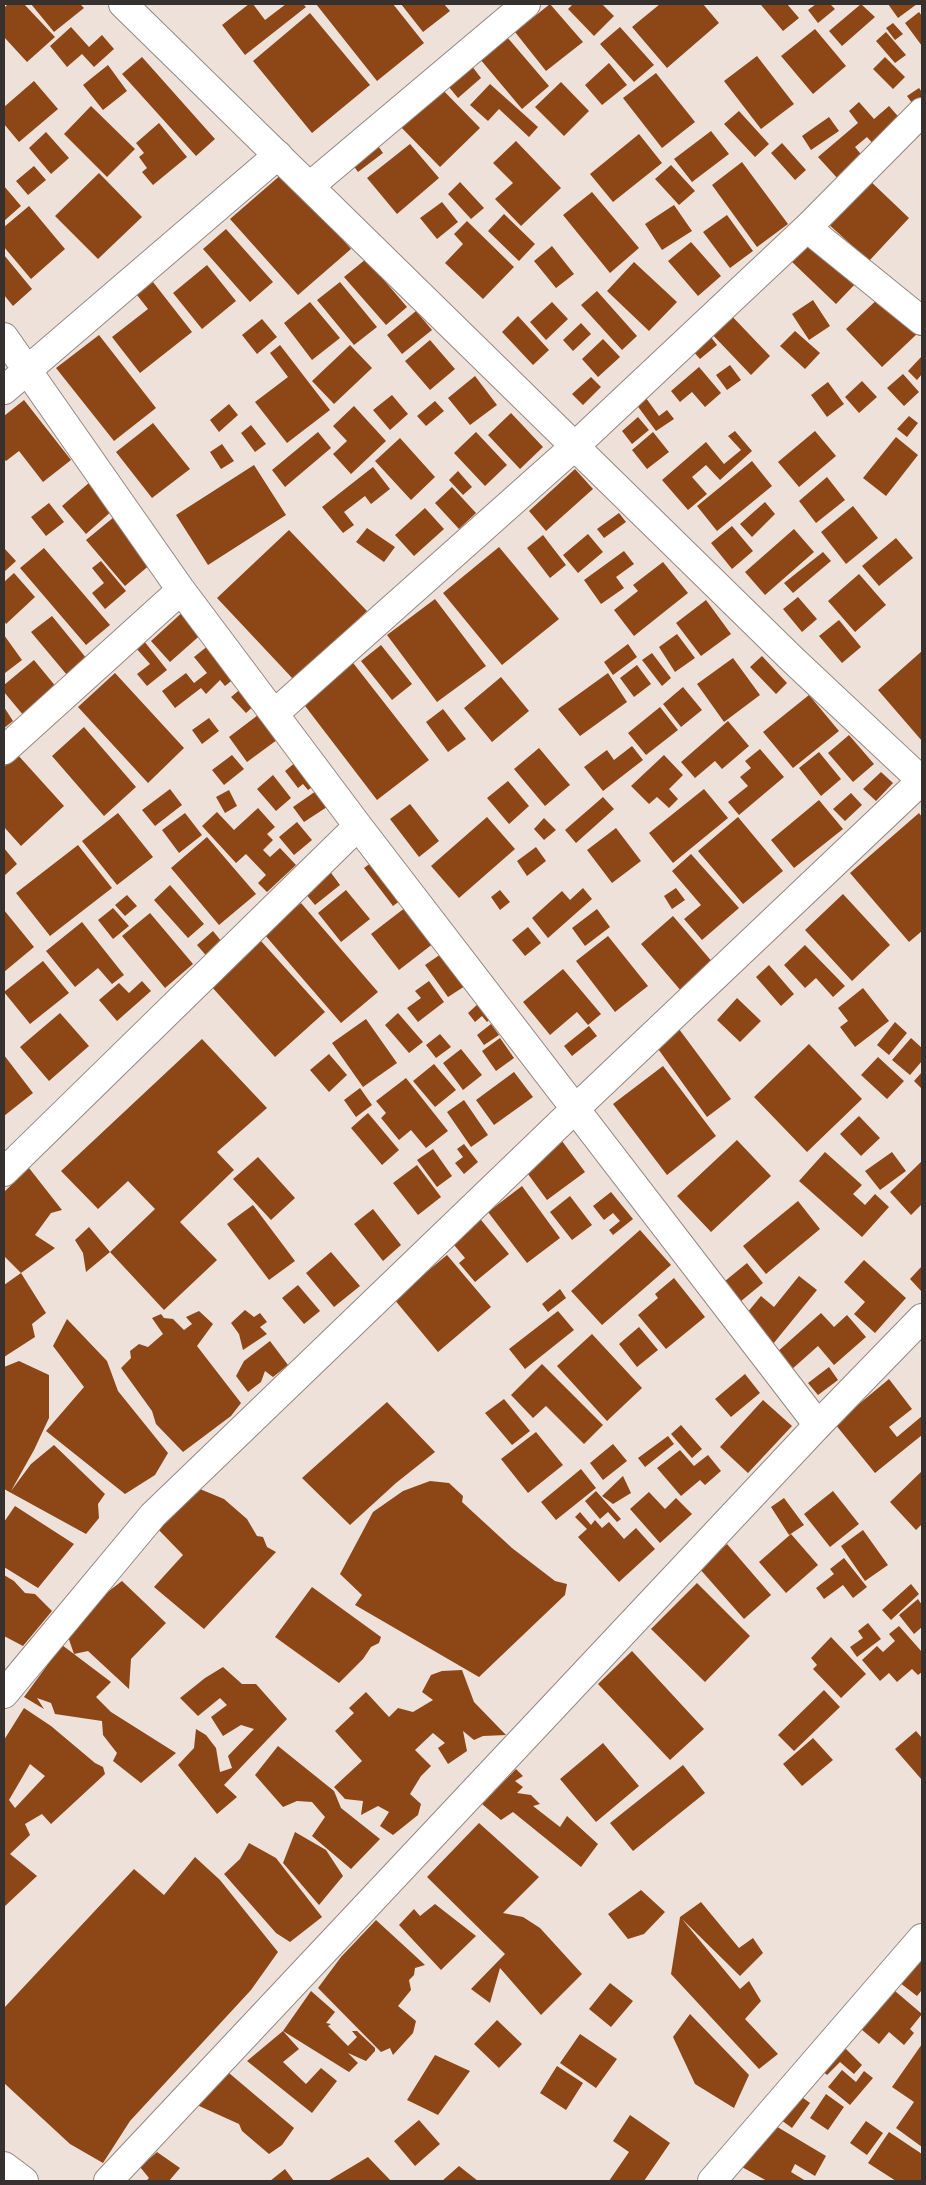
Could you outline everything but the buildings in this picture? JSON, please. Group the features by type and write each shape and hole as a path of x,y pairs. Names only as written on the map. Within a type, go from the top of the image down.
{"street":[{"path":"4,1694 153,1515 575,1109 922,781 793,660 123,4"},
{"path":"310,186 526,4"},
{"path":"274,714 575,446 807,228 922,112"},
{"path":"4,390 26,369 278,155"},
{"path":"807,228 922,321"},
{"path":"4,337 181,590 358,826 818,1425"},
{"path":"4,750 181,590"},
{"path":"4,1172 358,826"},
{"path":"108,2181 818,1425 922,1318"},
{"path":"712,2181 922,1938"},
{"path":"4,2166 24,2181"}]}
